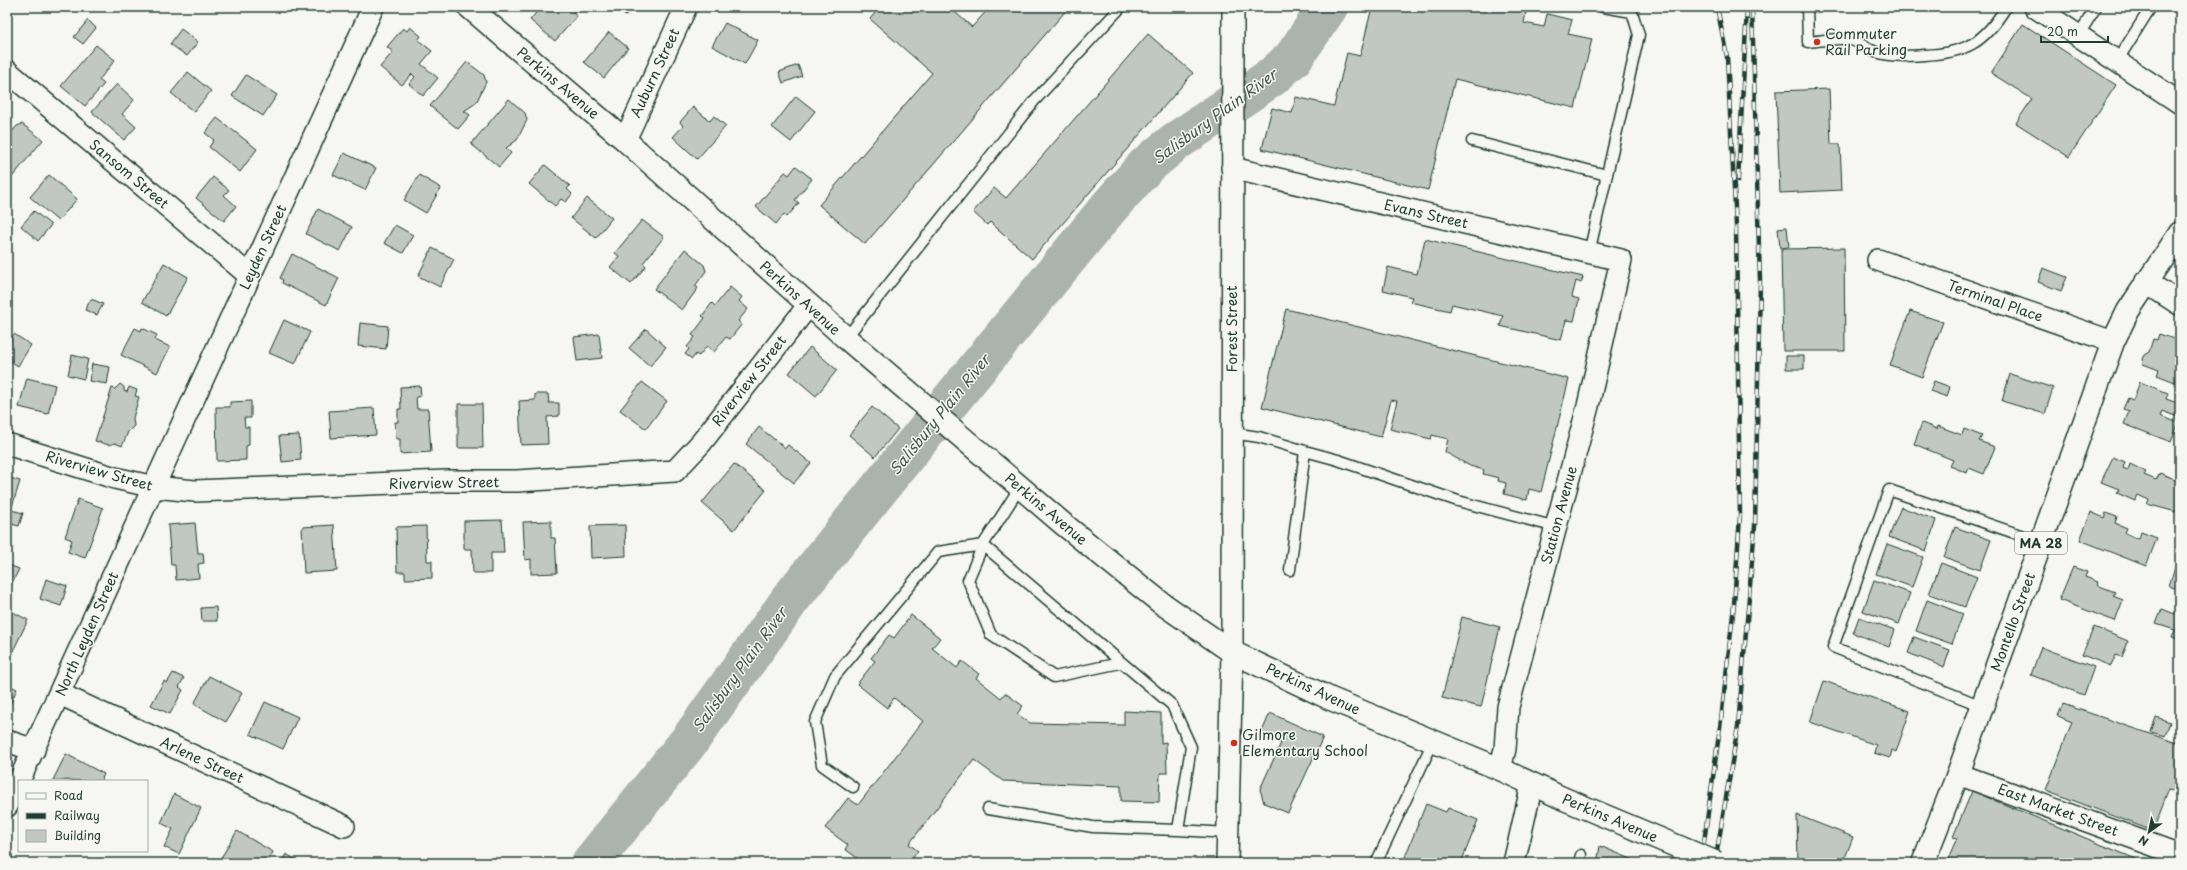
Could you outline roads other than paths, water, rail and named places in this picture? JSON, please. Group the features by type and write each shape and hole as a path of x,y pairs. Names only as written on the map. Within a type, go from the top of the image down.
{"street":[{"name":"Leyden Street","path":"154,487 373,7"},
{"name":"Perkins Avenue","path":"469,7 625,140 808,306 1020,487 1160,602 1232,652 1331,699 1500,769 1562,798 1717,863"},
{"name":"Auburn Street","path":"625,140 686,7"},
{"name":"Forest Street","path":"1227,863 1232,652 1233,7"},
{"path":"2035,7 2180,103"},
{"name":"Sansom Street","path":"7,71 250,276"},
{"name":"Evans Street","path":"1232,168 1620,260"},
{"name":"Montello Street","path":"1923,863 1958,774 2113,342 2146,282 2180,233"},
{"name":"Station Avenue","path":"1500,769 1505,749 1508,707 1588,406 1620,260"},
{"name":"Terminal Place","path":"1878,260 2113,342"},
{"path":"2146,282 2180,304"},
{"name":"Riverview Street","path":"7,444 115,478 154,487 196,491 446,481 524,480 675,471 701,443 808,306"},
{"name":"North Leyden Street","path":"19,780 154,487"},
{"name":"Arlene Street","path":"60,694 344,826"},
{"path":"7,741 34,750"},
{"name":"East Market Street","path":"1958,774 2180,855"},
{"name":"North Leyden Street","path":"7,806 18,783"},
{"path":"1514,863 1532,784"}],"lane":[{"path":"846,338 1035,100 1121,7"},
{"path":"1589,253 1639,35 1632,12 1603,7"},
{"path":"1807,7 1808,42 1851,40 1877,53 1904,56 1946,54 1964,50 1979,41 1990,30 2006,7"},
{"path":"2078,36 2096,7"},
{"path":"2117,61 2151,7"},
{"path":"1472,141 1607,175"},
{"path":"1232,433 1259,437 1305,452 1338,460 1458,501 1556,527"},
{"path":"1290,570 1305,452"},
{"path":"1020,487 983,545 968,580 991,635 1054,677 1120,663"},
{"path":"1982,706 1833,647 1889,490 2041,542"},
{"path":"854,787 822,765 815,722 835,676 938,552 983,545 1120,663 1172,705 1191,747 1178,830"},
{"path":"1376,863 1433,742"},
{"path":"988,809 1093,828 1228,832"}],"waterway":[{"name":"Salisbury Plain River","path":"591,863 690,740 792,597 1110,206 1146,166 1175,142 1272,77 1293,58 1328,7"}],"railway":[{"path":"1701,863 1721,720 1734,605 1740,516 1736,226 1727,57 1717,7"},
{"path":"1715,863 1738,726 1755,526 1760,281 1752,7"},
{"path":"1738,180 1747,8"}],"place":[{"name":"Commuter Rail Parking","path":"1817,42"},
{"name":"Gilmore Elementary School","path":"1234,743"}]}
